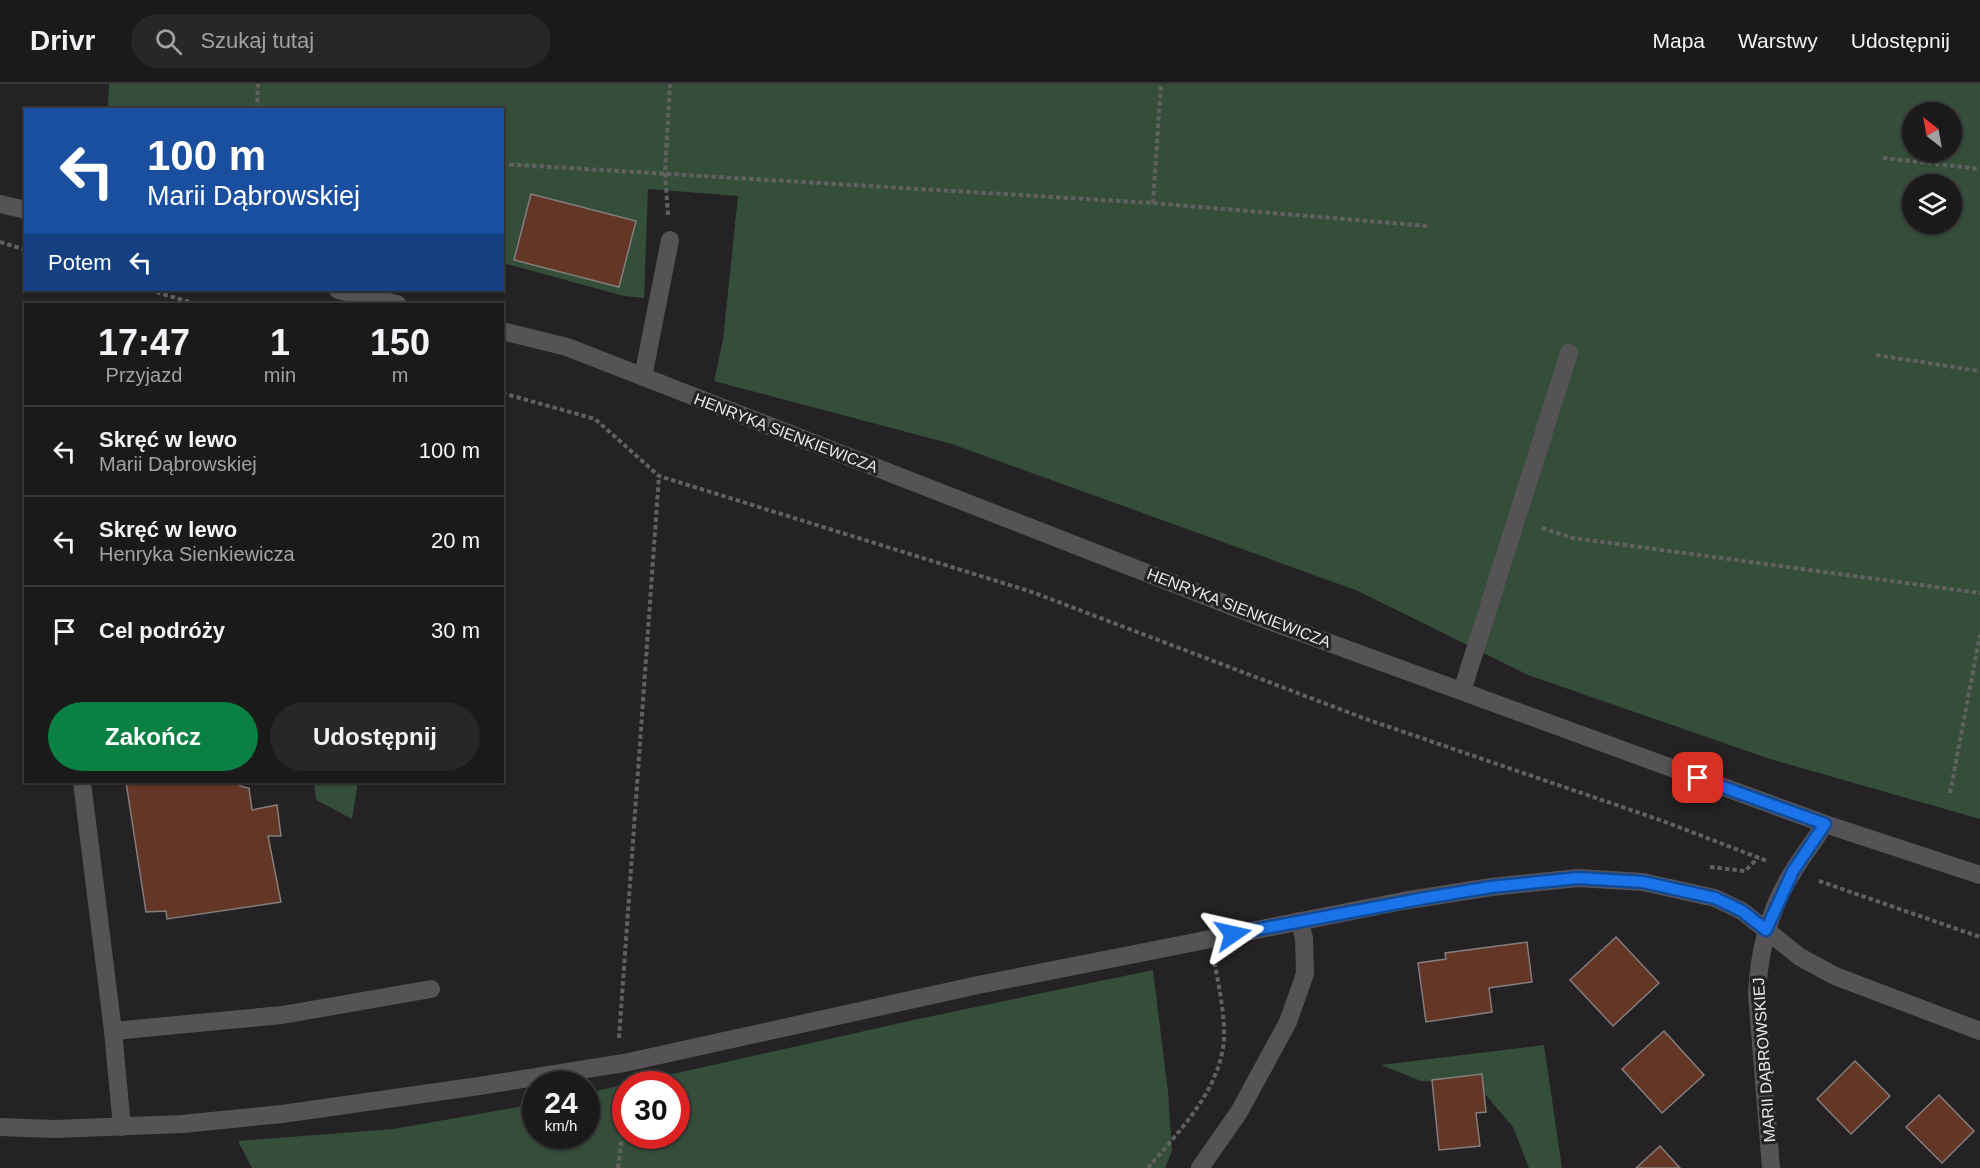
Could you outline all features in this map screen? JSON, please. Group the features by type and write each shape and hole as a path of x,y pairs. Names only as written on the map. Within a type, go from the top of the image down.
{"street":[{"path":"0,204 24,210"},
{"path":"644,377 670,240"},
{"path":"342,291 393,303"},
{"name":"HENRYKA SIENKIEWICZA","path":"504,331 567,347 1275,623 1825,824 1980,875"},
{"path":"1462,691 1569,353"},
{"path":"82,783 122,1127"},
{"name":"MARII DĄBROWSKIEJ","path":"1771,1168 1757,994 1758,969 1766,930 1793,871 1825,824"},
{"path":"0,1126 55,1129 182,1124 282,1114 478,1086 624,1062 978,985 1403,901 1491,887 1578,878 1643,882 1715,898 1742,911 1800,957 1835,976 1980,1031"},
{"path":"1200,1168 1239,1112 1288,1022 1305,974 1304,938 1299,921"},
{"path":"112,1031 282,1015 431,989"}],"path":[{"path":"257,108 258,84"},
{"path":"670,84 665,173 670,240"},
{"path":"1153,203 1161,84"},
{"path":"1883,158 1980,169"},
{"path":"504,165 1153,203 1428,226"},
{"path":"0,242 24,249"},
{"path":"152,291 193,303"},
{"path":"1876,355 1980,371"},
{"path":"504,394 595,419 659,476 1032,592 1366,719 1663,821 1793,871 1980,937"},
{"path":"624,1062 619,1038 659,476"},
{"path":"1516,521 1573,538 1980,593"},
{"path":"1950,793 1980,635"},
{"path":"1148,1168 1198,1107 1217,1073 1224,1045 1221,998 1211,939"},
{"path":"618,1168 620,1149"}],"green space":[{"path":"109,84 1980,84 1980,819 1770,759 1528,675 1358,591 952,444 714,381 723,340 738,196 648,189 644,298 624,296 504,263 504,108 108,108"},
{"path":"314,783 358,783 352,819 316,800"},
{"path":"1153,970 1168,1092 1172,1151 1165,1168 252,1168 238,1141 393,1129 522,1106 522,1149 600,1149 600,1090 612,1087 612,1149 690,1149 690,1071 685,1071"},
{"path":"1544,1045 1562,1168 1529,1168 1513,1127 1484,1093 1460,1083 1421,1081 1381,1065"}],"building":[{"path":"531,194 636,221 619,287 514,260"},
{"path":"126,783 240,783 240,786 249,788 252,810 277,805 281,836 268,836 281,902 167,919 166,911 146,912"},
{"path":"1616,937 1659,983 1613,1026 1570,980"},
{"path":"1527,942 1532,982 1489,988 1492,1012 1426,1022 1418,963 1446,959 1445,953"},
{"path":"1664,1031 1704,1075 1662,1113 1622,1069"},
{"path":"1855,1061 1890,1096 1851,1134 1817,1099"},
{"path":"1482,1074 1486,1112 1476,1113 1480,1146 1439,1150 1432,1080"},
{"path":"1939,1095 1974,1131 1942,1163 1906,1127"},
{"path":"1660,1146 1680,1168 1636,1168"}],"route":[{"path":"1233,934 1403,901 1491,887 1578,878 1643,882 1715,898 1742,911 1766,930 1793,871 1825,824 1698,778"}]}
